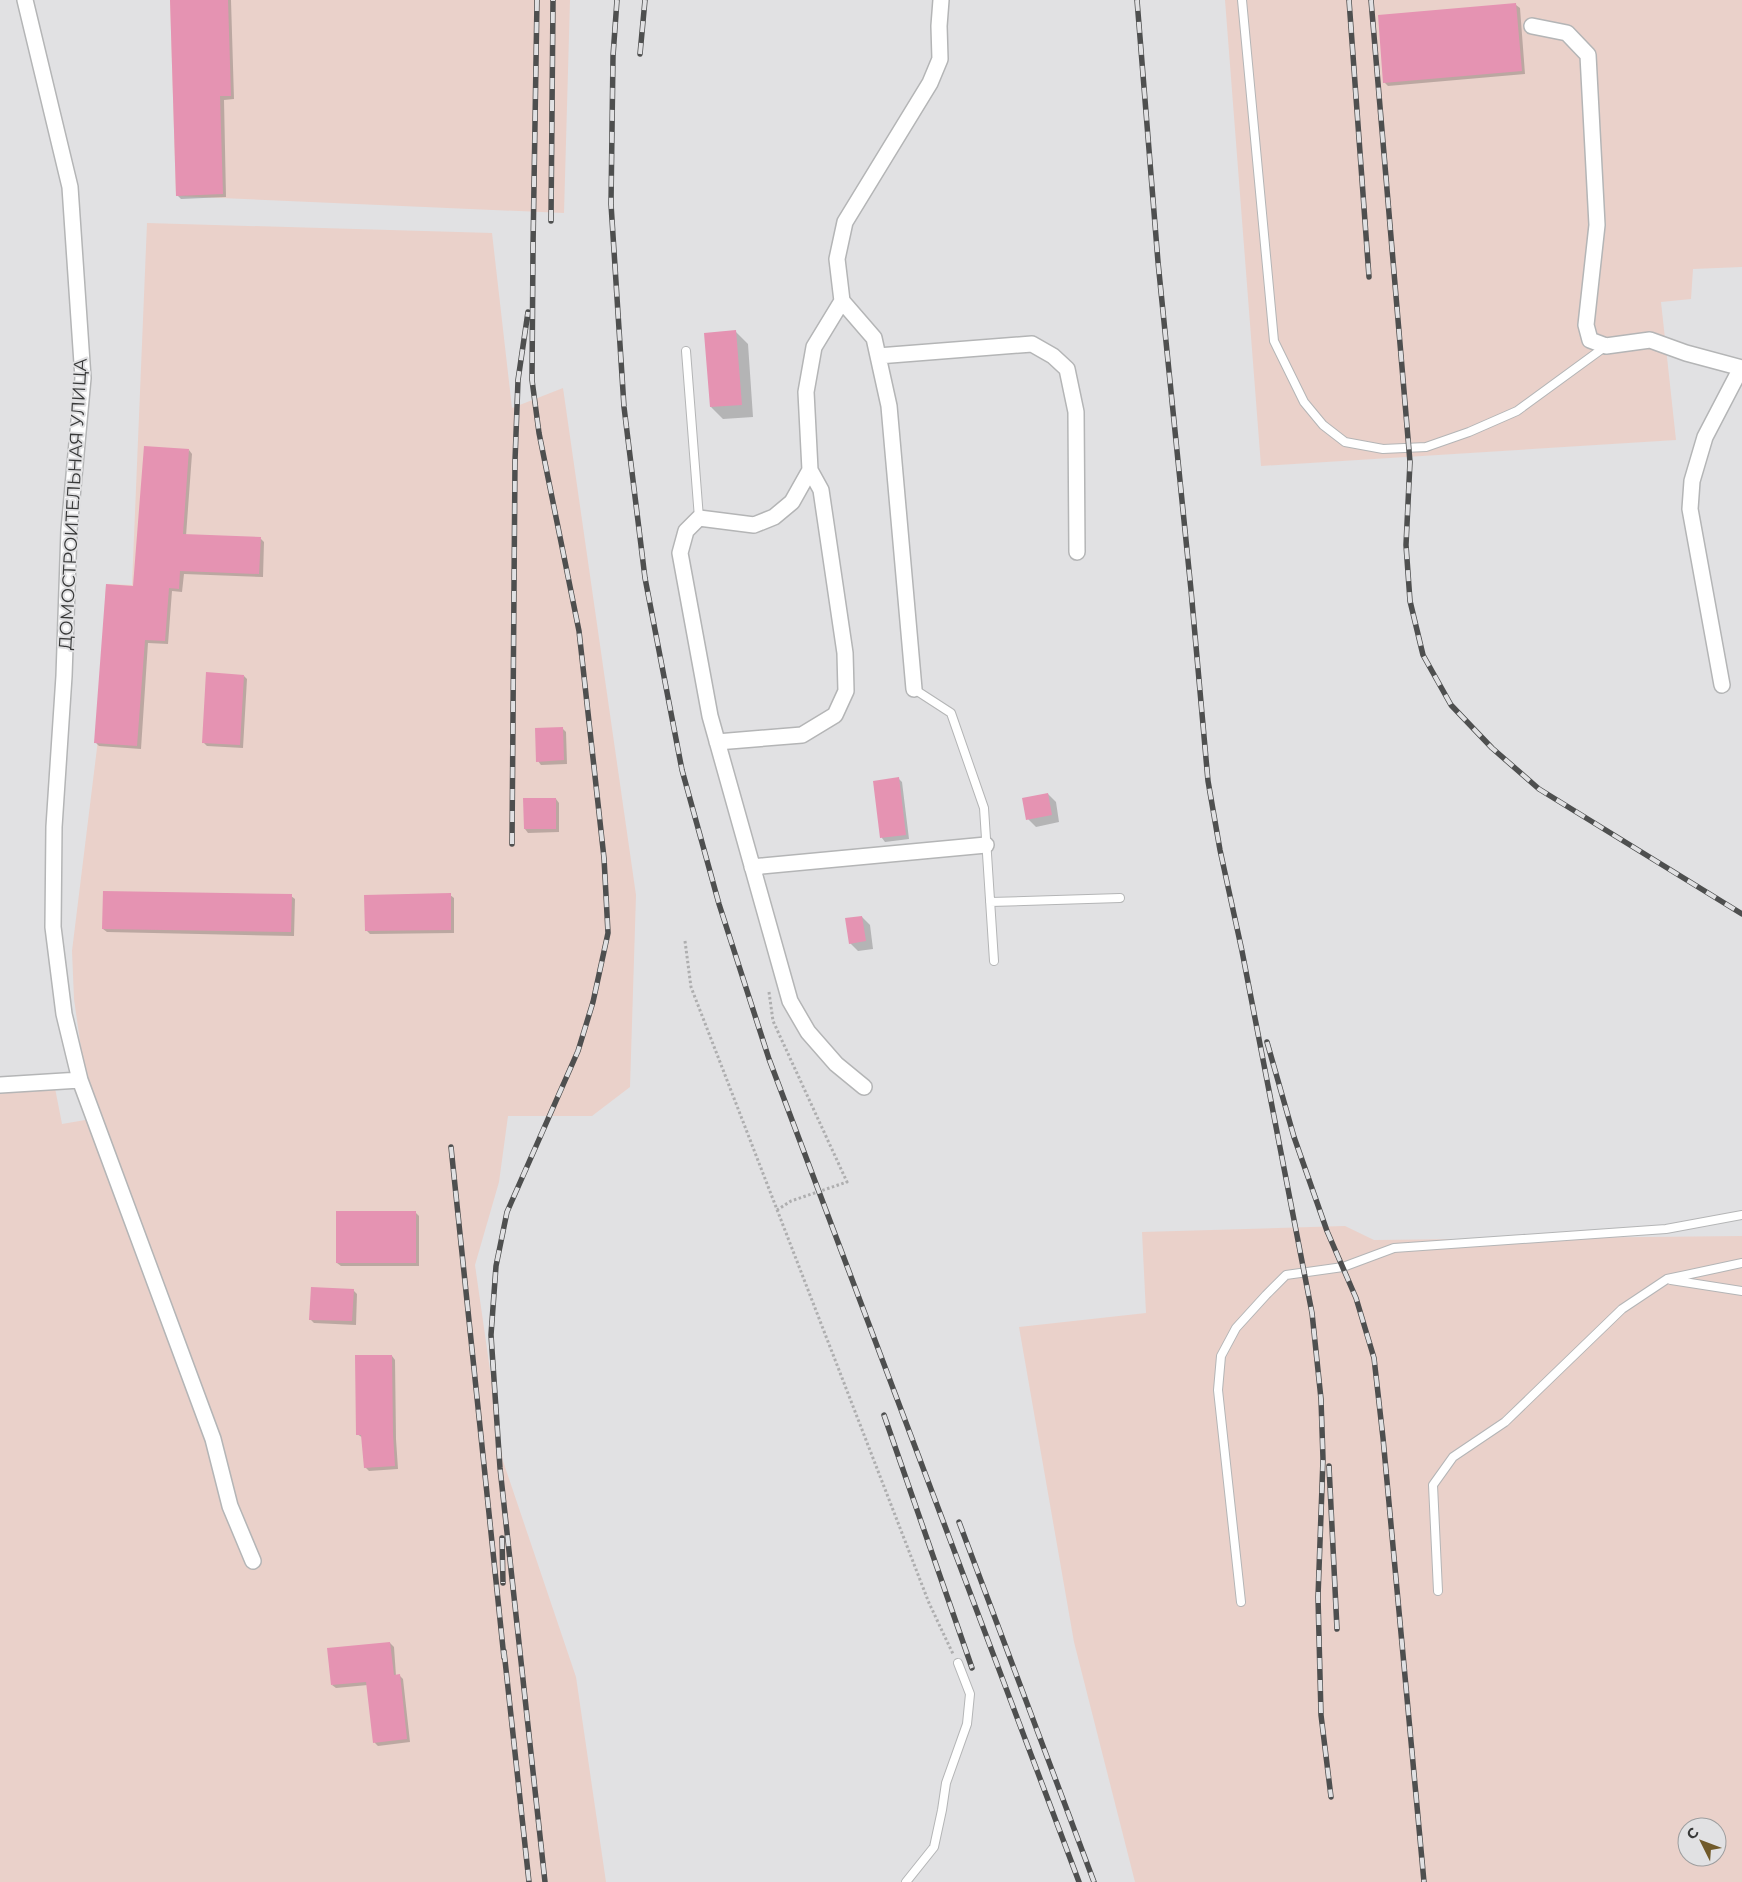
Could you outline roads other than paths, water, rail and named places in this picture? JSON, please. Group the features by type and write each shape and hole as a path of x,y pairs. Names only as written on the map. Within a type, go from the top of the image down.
{"street":[{"name":"ДОМОСТРОИТЕЛЬНАЯ УЛИЦА","path":"25,0 70,187 83,378 69,530 64,676 54,827 53,927 64,1014 80,1080 213,1438 230,1506 252,1561"},
{"path":"914,688 888,406 874,338 842,301 837,259 845,222 930,83 940,59 939,26 941,0"},
{"path":"1532,26 1567,34 1588,55 1597,226 1586,325 1590,340 1606,346 1650,340 1686,353 1741,368 1705,437 1692,481 1690,508 1722,685"},
{"path":"717,742 802,735 835,715 846,691 845,653 821,490 810,470 806,392 814,347 842,301"},
{"path":"878,356 1032,344 1053,356 1068,369 1076,412 1077,552"},
{"path":"810,470 792,502 774,517 754,525 699,518 686,530 680,553 710,716 790,1001 808,1032 836,1064 864,1087"},
{"path":"752,867 986,845"},
{"path":"0,1085 80,1080"}],"lane":[{"path":"1242,0 1274,341 1304,402 1323,425 1345,442 1383,449 1426,447 1469,432 1517,411 1606,346"},
{"path":"686,351 699,518"},
{"path":"914,688 951,713 984,808 994,961"},
{"path":"990,902 1120,898"},
{"path":"1241,1602 1218,1390 1221,1356 1236,1328 1266,1294 1286,1275 1343,1267 1394,1248 1666,1230 1742,1215"},
{"path":"1438,1591 1433,1485 1453,1457 1505,1422 1622,1308 1667,1279 1742,1263"},
{"path":"1667,1279 1742,1291"},
{"path":"906,1882 934,1847 946,1783 967,1724 970,1694 958,1663"}],"railway":[{"path":"537,0 532,380 539,433 579,631 604,858 608,933 593,1002 578,1051 507,1212 496,1266 491,1335 500,1468 545,1882"},
{"path":"551,221 553,0"},
{"path":"617,0 613,56 611,204 624,407 645,578 682,770 719,904 769,1059 1079,1882"},
{"path":"640,54 645,0"},
{"path":"1137,0 1158,262 1208,781 1312,1313 1321,1399 1323,1459 1318,1597 1321,1715 1331,1797"},
{"path":"1349,0 1369,277"},
{"path":"1371,0 1410,462 1406,545 1410,601 1423,655 1451,705 1492,748 1539,789 1742,914"},
{"path":"512,844 515,461 518,380 528,312"},
{"path":"1267,1042 1294,1137 1327,1231 1356,1298 1374,1358 1424,1882"},
{"path":"451,1147 504,1658"},
{"path":"884,1415 972,1668"},
{"path":"1329,1466 1337,1629"},
{"path":"959,1522 1094,1882"},
{"path":"502,1538 503,1583"},
{"path":"504,1651 529,1882"}]}
